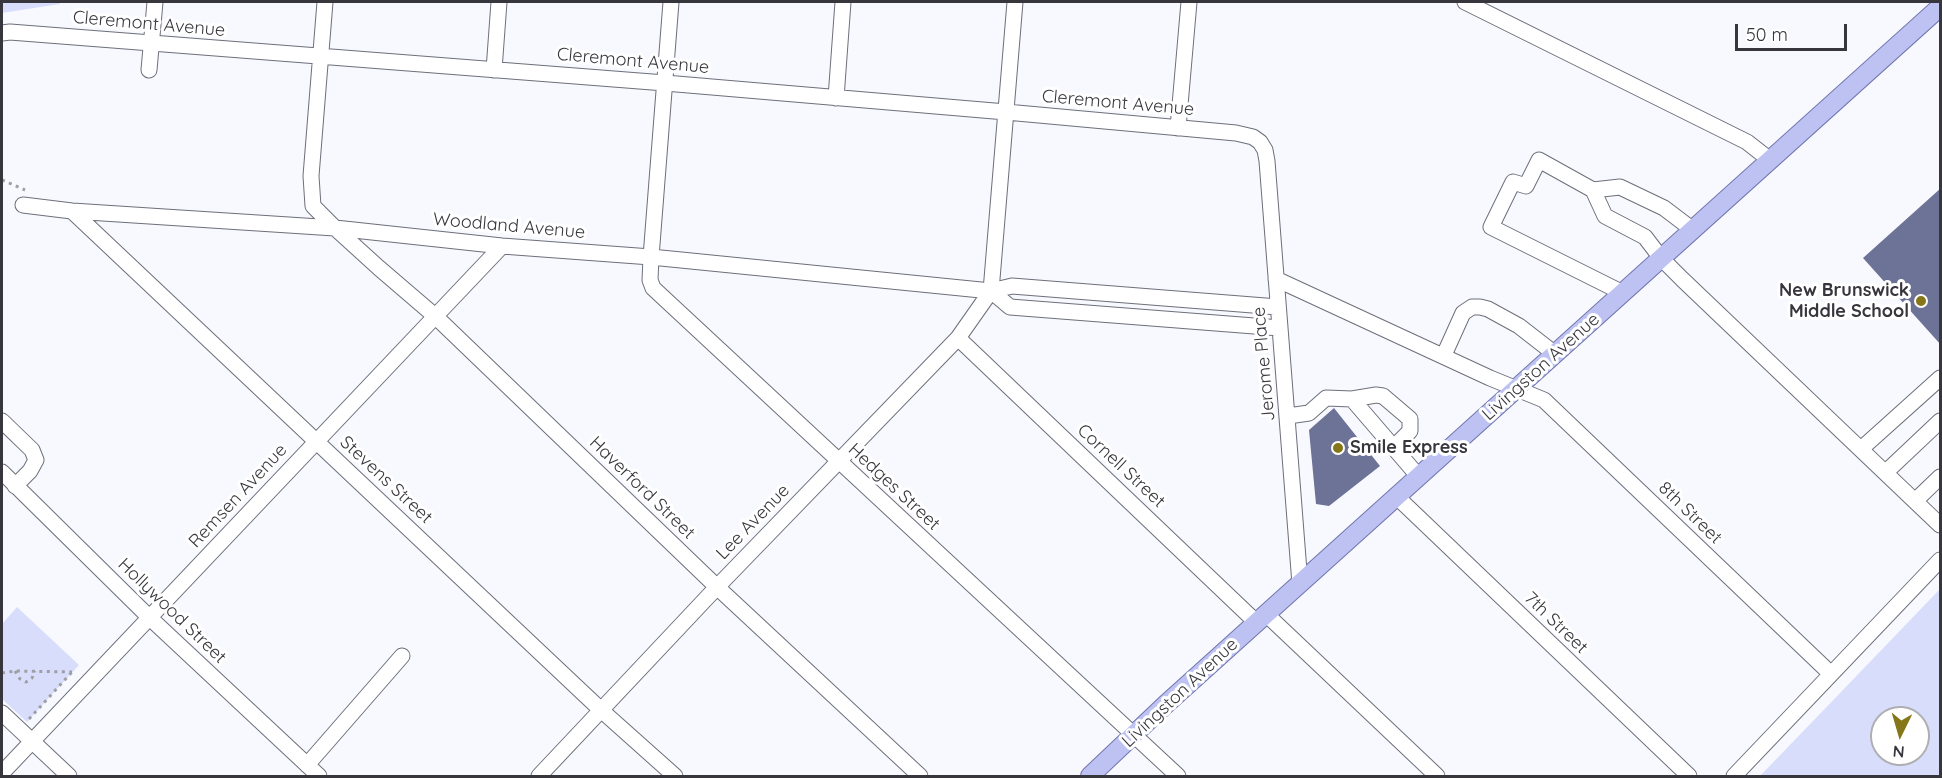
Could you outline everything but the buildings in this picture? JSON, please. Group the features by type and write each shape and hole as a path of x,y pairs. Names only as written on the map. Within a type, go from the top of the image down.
{"main road":[{"name":"Livingston Avenue","path":"1090,777 1262,618 1941,7"}],"street":[{"path":"149,70 154,2"},
{"name":"Haverford Street","path":"325,2 311,176 314,206 335,228 435,316 717,587 920,777"},
{"path":"494,70 499,2"},
{"name":"Hedges Street","path":"671,2 651,257 650,280 653,288 1178,777"},
{"path":"836,98 843,2"},
{"path":"991,291 1015,2"},
{"path":"1178,128 1189,2"},
{"path":"1465,2 1747,142 1770,160"},
{"name":"Cleremont Avenue","path":"2,33 665,83 1006,112 1236,133 1260,142"},
{"name":"Jerome Place","path":"1260,142 1267,161 1300,584"},
{"path":"1623,293 1491,227 1513,182 1526,186 1539,160 1593,190 1620,188 1664,208 1693,230"},
{"path":"1593,190 1605,216 1645,237 1661,258 1941,525"},
{"name":"Woodland Avenue","path":"25,198 72,211 335,228 502,246 651,257 991,291 1012,286 1278,307"},
{"name":"Stevens Street","path":"72,211 675,777"},
{"name":"Remsen Avenue","path":"2,773 502,246"},
{"name":"8th Street","path":"1276,279 1490,378 1544,400 1831,674"},
{"name":"Woodland Avenue","path":"991,291 1010,307 1280,328"},
{"name":"Lee Avenue","path":"539,777 717,587 958,338 991,291"},
{"path":"1444,355 1462,313 1472,307 1488,309 1519,326 1555,354"},
{"name":"Cornell Street","path":"958,338 1437,777"},
{"path":"1862,449 1941,378"},
{"path":"1287,416 1309,413 1326,398 1352,399 1383,396 1410,419 1410,431 1394,447"},
{"path":"1352,399 1419,477"},
{"path":"2,421 32,450 36,460 30,471 15,486"},
{"path":"1886,472 1941,422"},
{"name":"Hollywood Street","path":"2,472 150,618 319,777"},
{"path":"1915,501 1941,477"},
{"name":"7th Street","path":"1397,497 1689,777"},
{"path":"1734,777 1941,560"},
{"path":"306,765 402,657"},
{"path":"2,713 69,777"}],"path":[{"path":"2,180 25,198"},
{"path":"15,671 20,679 26,682 32,678 35,671"},
{"path":"2,673 15,671 72,672 27,722"}],"shaded area":[{"path":"2,2 60,2 60,4 2,13"},
{"path":"1940,589 1940,776 1760,776"},
{"path":"17,607 79,665 27,722 2,699 2,624"}],"place":[{"name":"New Brunswick Middle School","path":"1921,301"},
{"name":"Smile Express","path":"1338,448"}]}
